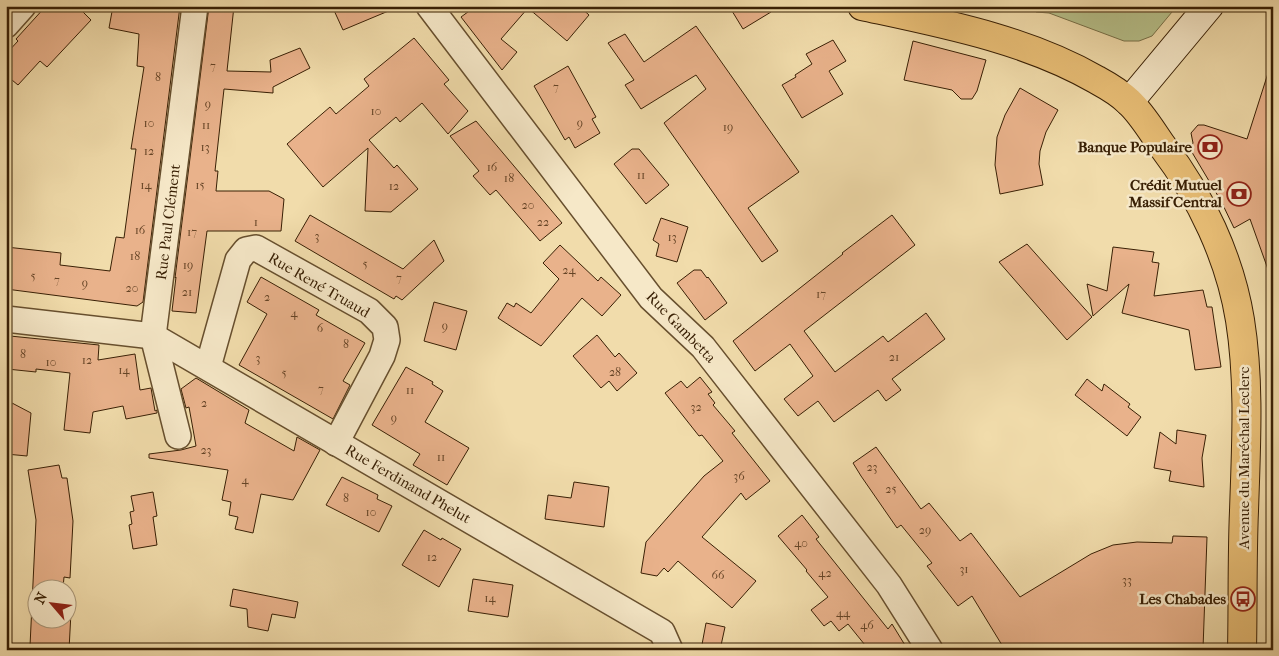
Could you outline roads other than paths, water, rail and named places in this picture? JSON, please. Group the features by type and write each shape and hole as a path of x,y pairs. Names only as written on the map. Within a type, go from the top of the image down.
{"main road":[{"name":"Avenue du Maréchal Leclerc","path":"862,6 931,20 1041,53 1078,69 1105,85 1130,102 1177,166 1206,215 1219,246 1234,292 1240,319 1247,395 1242,650"},
{"path":"1130,102 1209,6"}],"street":[{"path":"6,25 23,6"},
{"name":"Rue Paul Clément","path":"178,436 154,336 195,6"},
{"name":"Rue Gambetta","path":"429,6 651,298 703,347 889,585 930,650"},
{"name":"Rue René Truaud","path":"208,367 238,260 246,250 256,248 369,312 385,327 387,340 382,356 336,443"},
{"path":"6,319 154,336"},
{"name":"Rue Ferdinand Phelut","path":"154,336 666,641"}],"place":[{"name":"Banque Populaire","path":"1210,147"},
{"name":"Crédit Mutuel Massif Central","path":"1239,194"},
{"name":"Les Chabades","path":"1243,599"}]}
